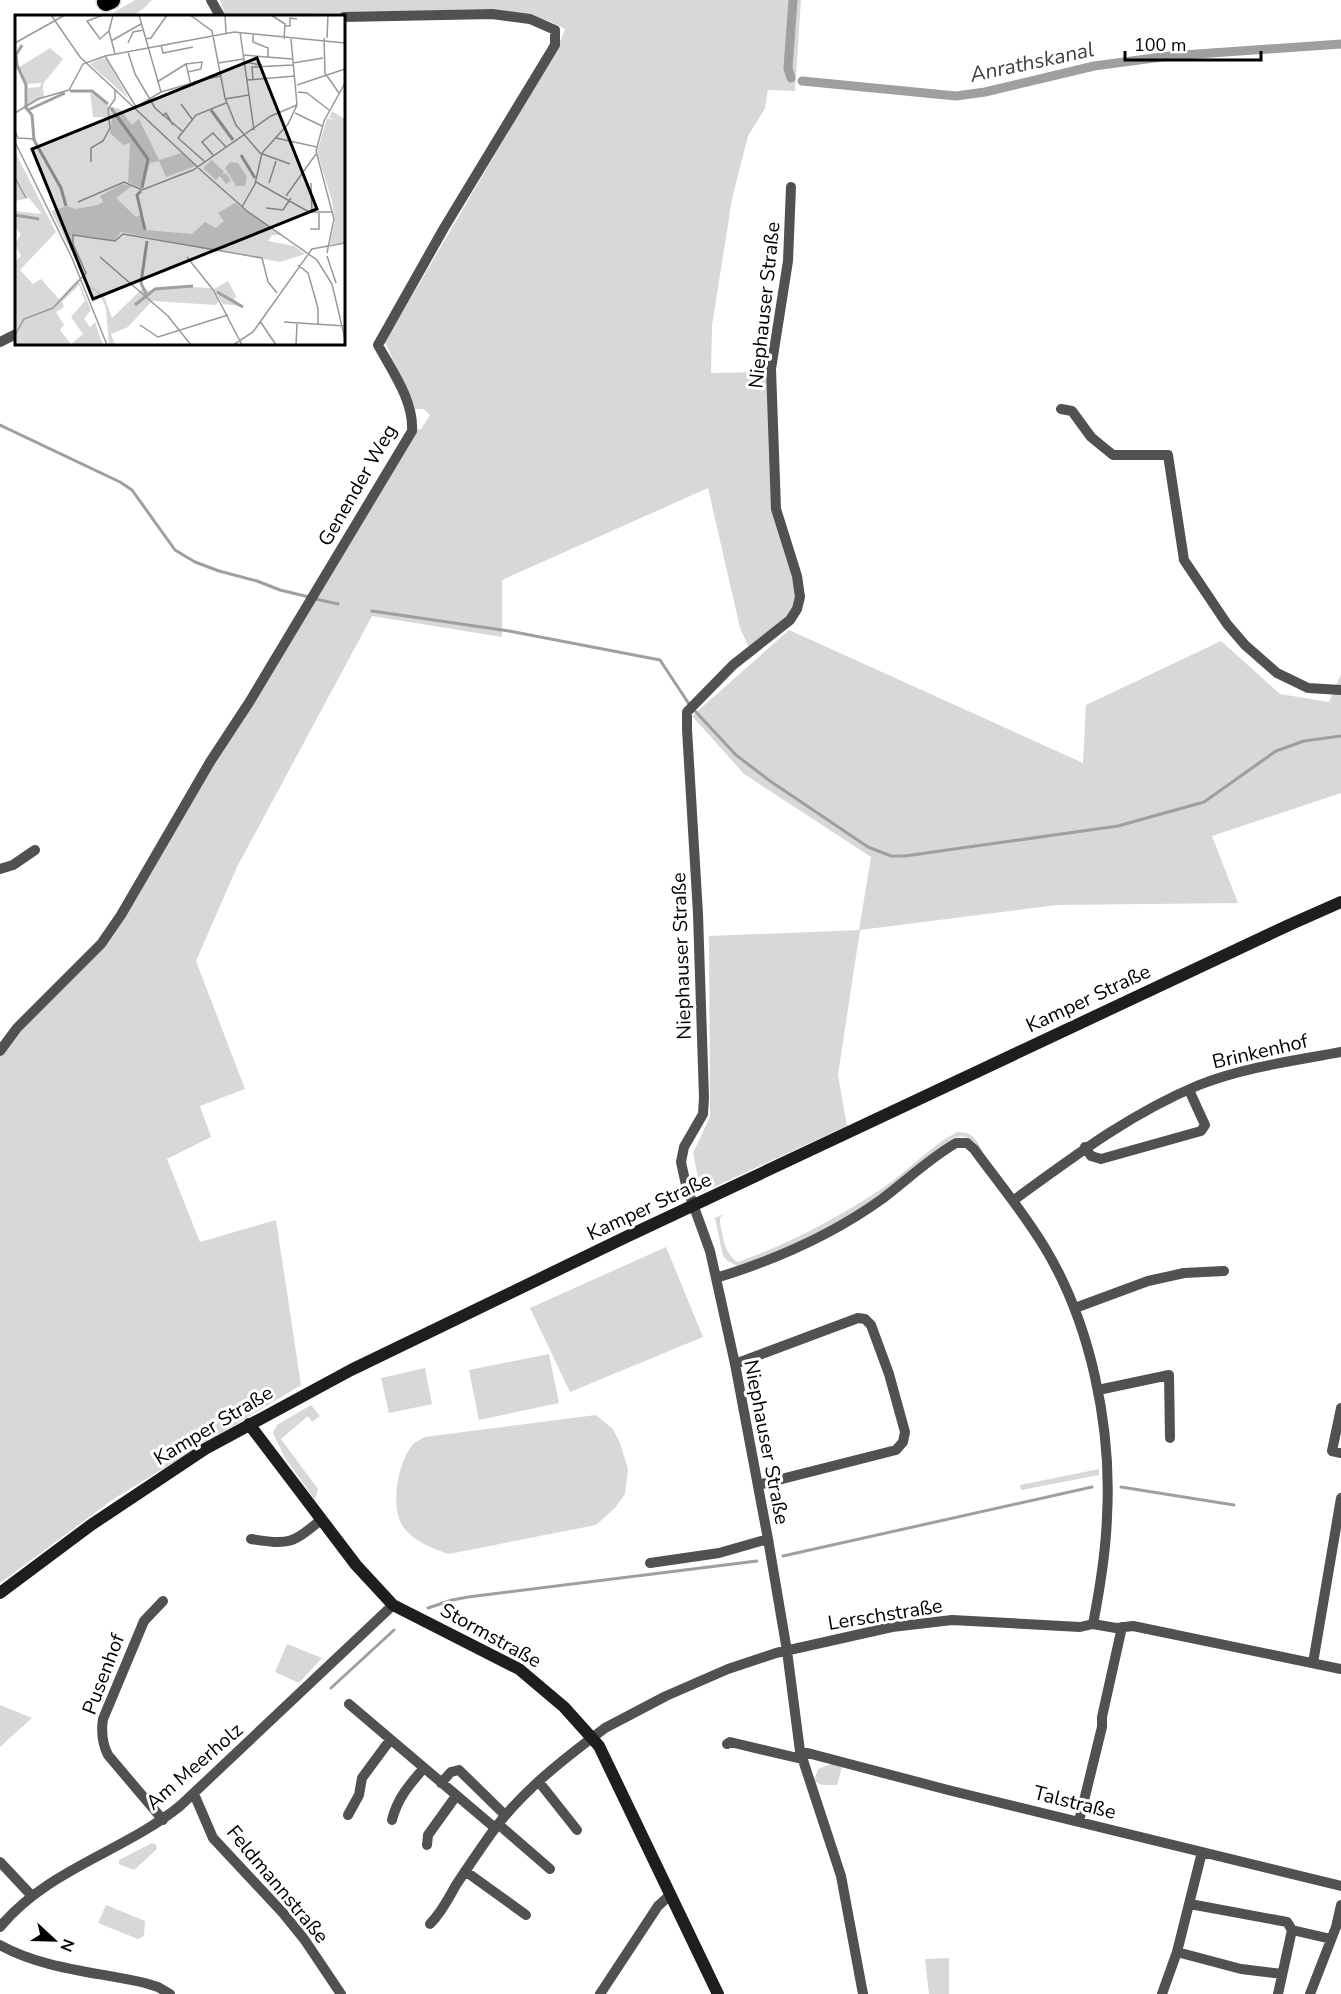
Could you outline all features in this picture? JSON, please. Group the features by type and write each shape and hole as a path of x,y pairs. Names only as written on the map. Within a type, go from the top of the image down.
{"main road":[{"name":"Kamper Straße","path":"0,1593 91,1525 205,1449 396,1347 1341,902"},
{"name":"Stormstraße","path":"249,1424 356,1565 393,1605 519,1669 564,1707 599,1746 718,1994"}],"street":[{"path":"211,0 219,15"},
{"name":"Genender Weg","path":"0,1051 17,1028 101,944 121,915 210,762 250,701 412,431 413,419 409,403 378,345 444,228 555,45 555,30 530,19 492,14 345,17"},
{"name":"Niephauser Straße","path":"791,187 789,261 771,369 776,509 798,576 800,597 797,609 790,620 733,665 687,712 698,914 704,1098 703,1114 684,1147 681,1162 686,1185 710,1251 735,1364 787,1651 801,1755 841,1876 863,1994"},
{"path":"0,342 15,334"},
{"path":"1061,409 1072,411 1091,437 1113,455 1168,455 1184,560 1227,624 1262,661 1291,681 1308,687 1341,690"},
{"path":"0,869 13,865 34,850"},
{"name":"Brinkenhof","path":"1014,1200 1085,1147 1125,1122 1189,1090 1270,1063 1341,1052"},
{"path":"1085,1147 1091,1156 1101,1159 1201,1131 1205,1125 1189,1090"},
{"path":"716,1278 749,1268 817,1239 883,1198 956,1143 967,1143 974,1149 1014,1200 1046,1249 1075,1308 1090,1353 1098,1390 1107,1462 1108,1515 1102,1574 1093,1624"},
{"path":"1075,1308 1148,1281 1184,1273 1224,1271"},
{"path":"735,1364 858,1318 866,1319 871,1324 889,1374 905,1432 903,1442 896,1450 758,1485"},
{"path":"1098,1390 1169,1375 1170,1438"},
{"path":"1341,1409 1332,1451 1341,1453"},
{"path":"1313,1663 1341,1498"},
{"path":"251,1539 276,1544 286,1542 298,1538 321,1520"},
{"path":"650,1563 719,1553 768,1539"},
{"name":"Pusenhof","path":"163,1601 144,1621 101,1728 103,1744 108,1755 163,1820"},
{"name":"Am Meerholz","path":"0,1927 31,1895 62,1874 163,1820 194,1794 393,1605"},
{"name":"Lerschstraße","path":"430,1924 441,1913 465,1871 499,1823 538,1782 605,1728 728,1669 787,1651 892,1627 952,1620 1080,1627 1093,1624 1116,1628 1133,1626 1341,1669"},
{"path":"1078,1821 1102,1727 1102,1717 1122,1627"},
{"path":"349,1704 354,1711 362,1714 423,1769 456,1796 499,1823 550,1869"},
{"path":"348,1815 359,1795 362,1778 390,1740"},
{"path":"727,1744 730,1742 801,1755"},
{"name":"Talstraße","path":"801,1755 1341,1886"},
{"path":"392,1820 395,1808 408,1786 423,1769"},
{"path":"441,1783 451,1772 459,1770 499,1823"},
{"path":"538,1782 577,1830"},
{"name":"Feldmannstraße","path":"194,1794 213,1838 283,1913 342,1994"},
{"path":"427,1845 428,1835 456,1796"},
{"path":"1162,1994 1177,1952 1202,1852"},
{"path":"0,1862 31,1895"},
{"path":"465,1871 526,1916"},
{"path":"600,1994 658,1906 670,1895"},
{"path":"1190,1905 1287,1922 1292,1930 1278,1994"},
{"path":"1310,1994 1341,1905"},
{"path":"1292,1930 1331,1939"},
{"path":"0,1945 42,1963 145,1983 170,1994"},
{"path":"1177,1952 1241,1969 1282,1974"}],"shaded area":[{"path":"135,0 152,0 133,15 110,15"},
{"path":"220,0 801,0 795,91 768,90 765,108 748,136 732,199 712,326 711,373 770,372 775,515 798,596 788,619 749,648 740,628 708,488 502,580 502,637 372,616 237,867 196,961 245,1089 200,1106 211,1137 167,1159 200,1242 276,1220 301,1385 115,1498 0,1583 0,1051 101,944 412,431 421,429 430,415 424,409 415,409 385,342 558,47 565,29 538,17 490,9 225,15"},
{"path":"789,630 1083,763 1086,705 1221,641 1280,694 1329,702 1341,674 1341,793 1212,836 1238,903 1057,905 860,930 838,1075 847,1126 701,1193 693,1153 710,1117 709,936 859,930 871,857 744,774 692,716"},
{"path":"957,1132 967,1133 973,1137 983,1152 974,1141 967,1137 953,1138 875,1198 822,1231 739,1267 723,1256 715,1218 724,1214 720,1218 720,1223 725,1245 733,1259 738,1262 793,1239 846,1211 890,1183"},
{"path":"666,1247 703,1337 570,1392 530,1308"},
{"path":"549,1354 559,1403 479,1420 469,1370"},
{"path":"425,1368 432,1404 389,1413 381,1378"},
{"path":"311,1405 320,1416 312,1422 308,1416 281,1439 318,1489 315,1500 285,1458 273,1433 277,1425"},
{"path":"596,1415 613,1429 628,1469 625,1494 615,1508 596,1525 449,1554 429,1547 402,1525 398,1516 397,1483 403,1462 417,1441 425,1437"},
{"path":"1099,1469 1099,1475 1021,1490 1020,1485"},
{"path":"287,1644 322,1658 299,1683 275,1672"},
{"path":"0,1705 32,1718 0,1747"},
{"path":"831,1764 842,1767 837,1785 822,1785 814,1781 818,1769"},
{"path":"152,1843 157,1849 134,1870 119,1864 119,1860"},
{"path":"106,1905 145,1921 144,1936 138,1939 98,1923"},
{"path":"949,1958 949,1994 929,1994 925,1959"}],"waterway":[{"name":"Anrathskanal","path":"791,78 788,68 793,0"},
{"name":"Anrathskanal","path":"802,81 956,96 985,92 1094,66 1169,56 1341,44"},
{"path":"0,425 120,482 132,490 175,550 195,562 280,590 309,597"},
{"path":"316,599 338,604"},
{"path":"372,611 509,631 660,660 689,704"},
{"path":"695,711 736,755 770,781 868,847 891,856 905,856 1118,826 1204,802 1276,751 1304,741 1341,736"},
{"path":"783,1556 1092,1487"},
{"path":"1121,1487 1234,1505"},
{"path":"428,1608 468,1597 757,1561"},
{"path":"331,1688 394,1630"}]}
